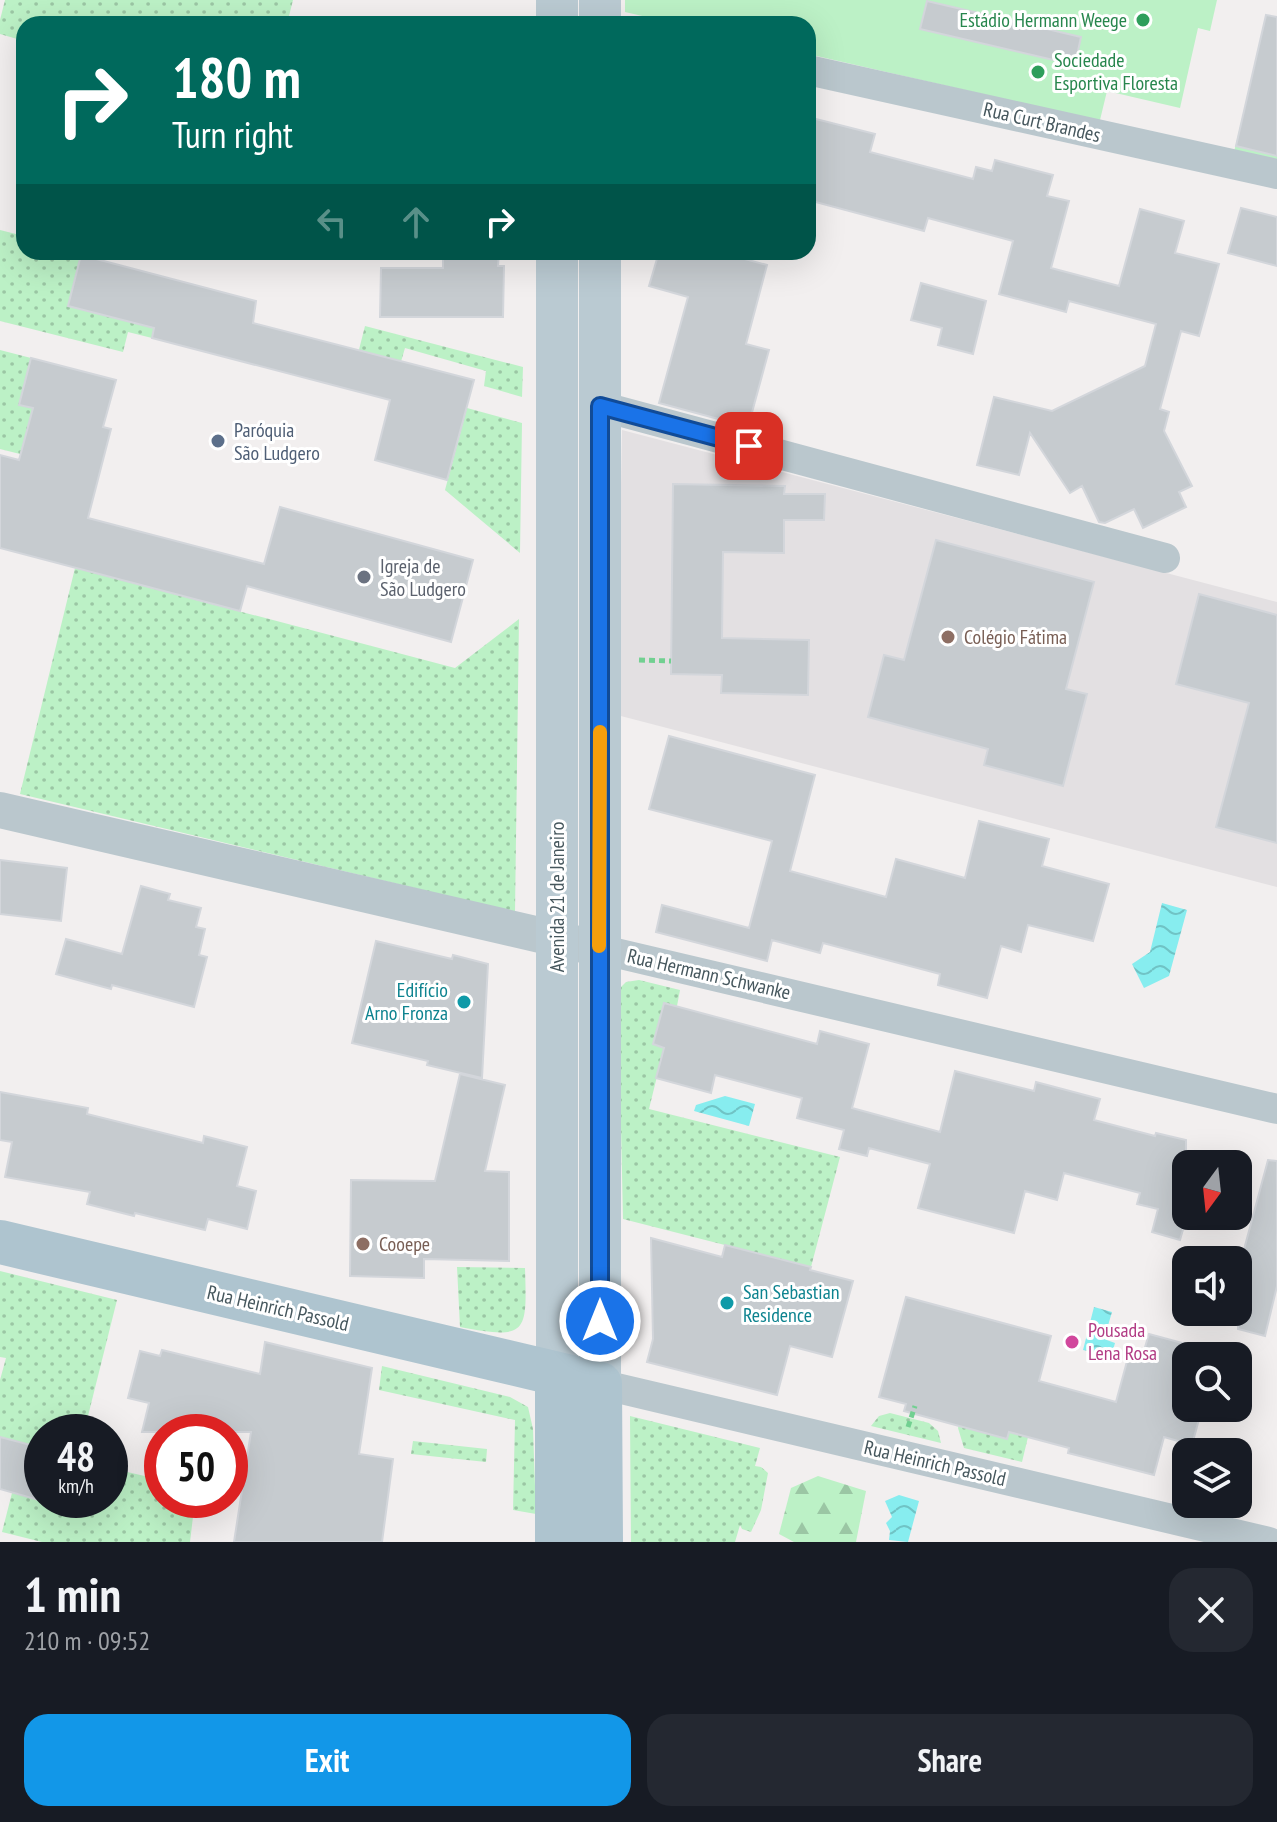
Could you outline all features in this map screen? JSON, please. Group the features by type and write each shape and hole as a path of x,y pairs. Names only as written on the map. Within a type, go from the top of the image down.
{"main road":[{"name":"Avenida 21 de Janeiro","path":"557,260 557,1542"},
{"path":"600,260 601,1542"},
{"name":"Rua Heinrich Passold","path":"0,1242 600,1384"}],"street":[{"name":"Rua Curt Brandes","path":"816,72 1277,174"},
{"path":"600,406 1165,558"},
{"name":"Rua Hermann Schwanke","path":"0,810 1277,1109"},
{"name":"Rua Heinrich Passold","path":"600,1384 1269,1542"}],"path":[{"path":"639,660 671,661"}],"shaded area":[{"name":"Colégio Fátima","path":"622,430 1277,602 1277,887 617,715"}],"green space":[{"path":"5,0 293,0 289,16 16,16 16,39 0,34"},
{"name":"Sociedade Esportiva Floresta","path":"625,0 1217,0 1210,31 1198,28 1180,108 1107,91 1100,120 1234,152 1260,42 1277,45 1277,162 816,56 816,16 642,16 625,12"},
{"path":"0,230 16,234 16,260 80,260 69,306 154,328 152,338 128,332 123,352 0,321"},
{"path":"365,326 523,367 522,397 484,386 486,371 405,348 390,399 349,389"},
{"path":"0,350 31,358 20,405 33,408 20,454 0,449"},
{"path":"467,408 522,423 520,553 445,490"},
{"path":"75,568 455,668 519,619 515,912 20,794"},
{"path":"639,980 680,990 677,1006 664,1003 653,1044 664,1048 649,1109 840,1157 811,1267 623,1219 618,990 626,982"},
{"path":"457,1267 525,1268 525,1306 519,1327 499,1332 460,1327"},
{"path":"0,1271 117,1300 88,1414 24,1414 24,1443 0,1437 0,1380 6,1358 0,1357"},
{"path":"382,1366 510,1397 528,1407 533,1429 536,1514 513,1510 515,1420 379,1390"},
{"path":"963,1410 969,1429 1007,1439 1009,1432 1028,1437 1022,1462 964,1448 958,1428"},
{"path":"890,1413 929,1423 938,1431 941,1443 871,1426 879,1416"},
{"path":"630,1416 760,1448 755,1466 768,1473 761,1510 751,1532 740,1525 735,1542 631,1542"},
{"path":"413,1441 487,1449 486,1462 411,1454"},
{"path":"128,1472 144,1476 144,1518 193,1518 190,1542 42,1542 2,1532 12,1493 24,1496 24,1518 128,1518"},
{"path":"818,1476 866,1491 856,1542 794,1542 779,1534 791,1488"}],"water":[{"path":"1162,903 1187,910 1169,976 1144,988 1132,964 1150,952"},
{"path":"725,1096 755,1104 749,1126 694,1111 696,1105"},
{"path":"1094,1307 1112,1312 1104,1339 1115,1343 1111,1357 1083,1350"},
{"path":"899,1495 919,1501 908,1542 889,1540 890,1531 886,1523 892,1517 885,1501"}],"building":[{"path":"927,1 1081,37 1075,65 920,29"},
{"path":"1266,15 1277,17 1277,156 1236,146"},
{"path":"816,119 875,134 870,152 973,179 976,167 992,171 995,160 1053,175 1047,196 1069,201 1051,268 1119,286 1140,209 1184,221 1175,253 1219,264 1199,336 1181,331 1160,409 1169,412 1164,431 1192,486 1179,492 1186,507 1143,528 1134,509 1105,523 1099,522 1082,486 1070,493 1030,433 1019,475 977,465 994,397 1052,411 1145,366 1156,324 1069,301 1066,312 999,294 1013,241 928,218 924,231 816,202"},
{"path":"1241,208 1277,217 1277,266 1228,253"},
{"path":"80,260 100,260 256,301 253,323 474,380 447,480 375,460 390,400 152,338 154,328 68,306"},
{"path":"443,260 498,260 498,266 504,266 503,317 380,317 381,268 443,268"},
{"path":"657,260 749,260 767,265 746,344 769,350 748,427 659,403 688,297 649,286"},
{"path":"921,283 986,301 973,354 938,345 942,328 911,320"},
{"path":"31,358 116,380 103,427 111,429 88,518 264,564 280,507 473,560 451,642 247,586 240,611 0,548 0,455 19,460 33,408 19,405"},
{"path":"673,484 785,486 784,494 825,494 824,520 784,520 784,553 723,552 722,638 809,640 808,695 721,693 722,675 671,674"},
{"path":"936,540 1094,582 1066,689 1087,694 1063,786 984,765 988,749 868,717 884,655 904,660"},
{"path":"1199,594 1277,615 1277,843 1216,827 1249,703 1176,684"},
{"path":"669,736 815,775 790,871 886,897 896,859 965,878 979,821 1049,839 1042,866 1109,884 1093,941 1028,925 1021,952 1001,946 987,998 938,985 940,974 823,943 820,953 772,940 767,961 656,932 662,905 749,928 772,841 649,809"},
{"path":"0,860 67,868 61,921 0,914"},
{"path":"141,886 170,894 168,900 201,908 196,927 205,929 199,955 207,957 194,1007 56,974 66,939 122,954"},
{"path":"376,941 488,964 482,1078 352,1043"},
{"path":"664,1003 817,1044 820,1031 869,1044 852,1108 940,1132 955,1071 1034,1091 1036,1082 1100,1099 1094,1120 1155,1136 1156,1133 1186,1140 1186,1150 1172,1150 1172,1230 1183,1230 1180,1240 1152,1232 1158,1209 1137,1204 1140,1193 1064,1173 1057,1200 1025,1191 1014,1233 918,1208 930,1164 869,1148 867,1156 839,1149 844,1130 797,1118 802,1098 715,1075 711,1093 656,1078 664,1048 653,1044"},
{"path":"460,1074 505,1085 485,1171 509,1172 509,1261 424,1259 424,1278 350,1276 351,1180 435,1181"},
{"path":"0,1092 88,1108 87,1114 203,1143 204,1136 247,1147 237,1186 256,1191 247,1229 208,1219 205,1230 135,1213 134,1216 87,1204 90,1192 5,1177 12,1142 0,1140"},
{"path":"1268,1160 1277,1161 1277,1286 1265,1336 1238,1329 1238,1326 1252,1326 1252,1246 1245,1246 1249,1230 1252,1230"},
{"name":"San Sebastian Residence","path":"651,1238 722,1257 725,1245 853,1281 832,1357 790,1346 777,1395 647,1362 653,1339"},
{"path":"906,1297 1051,1336 1039,1381 1116,1402 1129,1354 1142,1357 1149,1334 1179,1342 1172,1342 1172,1422 1198,1422 1194,1438 1164,1437 1154,1475 1068,1453 1069,1448 1009,1432 1007,1439 904,1411 906,1404 879,1397"},
{"path":"265,1342 372,1368 359,1454 393,1459 382,1542 234,1542 238,1518 248,1518 251,1432 248,1432 248,1414 146,1414 149,1403 128,1398 140,1351 160,1356 162,1350 260,1374"},
{"path":"0,1437 24,1443 24,1496 0,1489"}],"slow traffic":[{"path":"599,946 600,732"}],"place":[{"name":"Estádio Hermann Weege","path":"1143,20"},
{"name":"Sociedade Esportiva Floresta","path":"1038,72"},
{"name":"Paróquia São Ludgero","path":"218,441"},
{"name":"Igreja de São Ludgero","path":"364,577"},
{"name":"Colégio Fátima","path":"948,637"},
{"name":"Edifício Arno Fronza","path":"464,1002"},
{"name":"Cooepe","path":"363,1244"},
{"name":"San Sebastian Residence","path":"727,1303"},
{"name":"Pousada Lena Rosa","path":"1072,1342"}],"route":[{"path":"600,1321 600,406 749,446"}]}
